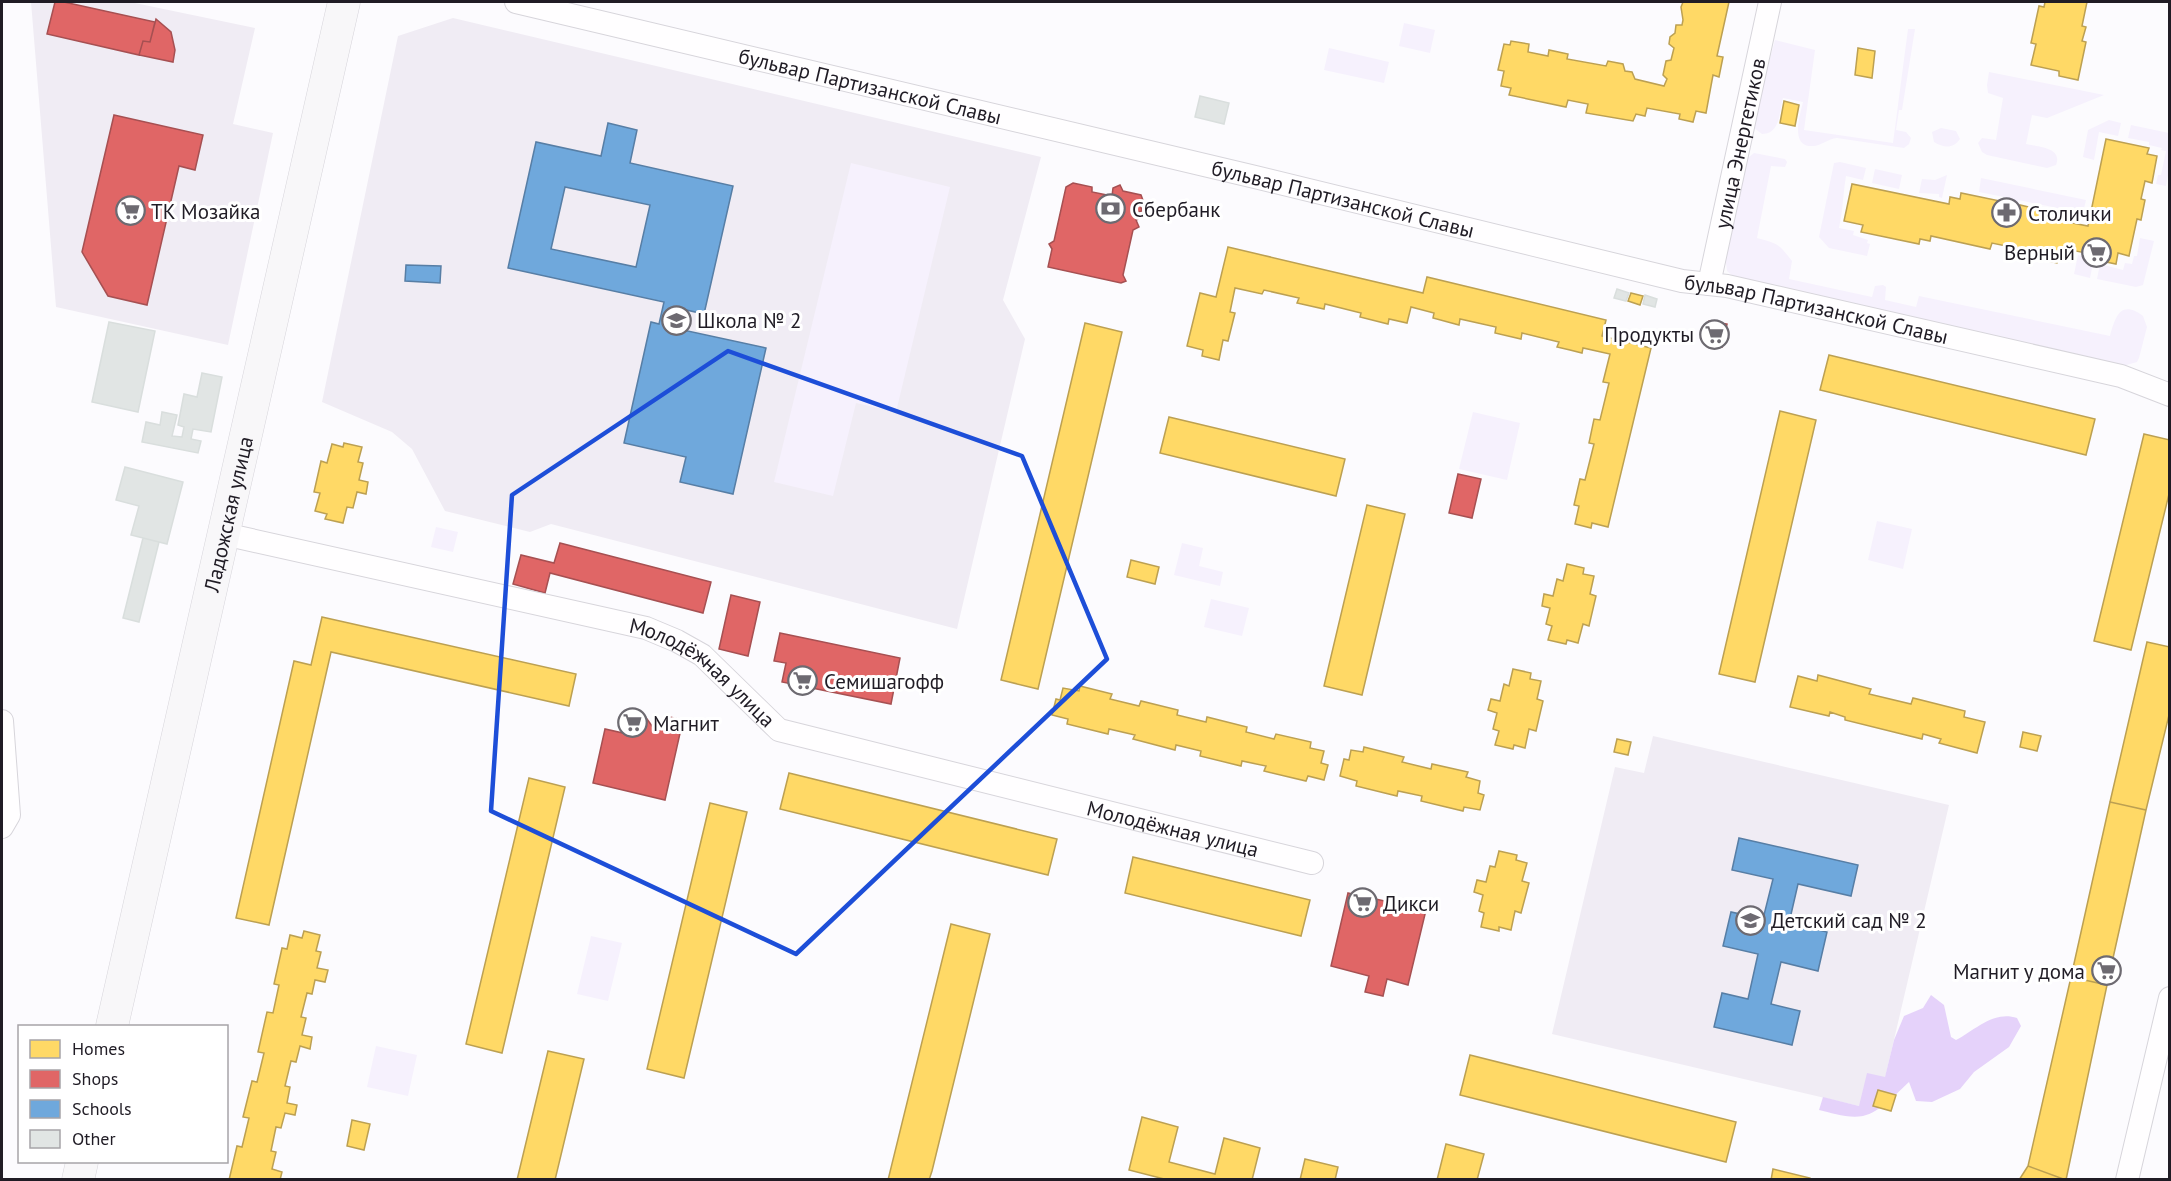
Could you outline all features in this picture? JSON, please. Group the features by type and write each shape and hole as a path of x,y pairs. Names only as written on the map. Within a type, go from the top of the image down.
{"street":[{"name":"Ладожская улица","path":"112,1025 344,2"},
{"name":"бульвар Партизанской Славы","path":"516,2 1237,172 1682,281 1738,289 2121,376 2169,395"},
{"name":"улица Энергетиков","path":"1709,284 1770,2"},
{"name":"Молодёжная улица","path":"224,534 646,628 702,655 779,730 1312,863"},
{"path":"2,721 9,815 2,827"},
{"path":"2127,1179 2169,998"},
{"path":"78,1179 82,1163"}],"highlighted area":[{"path":"728,351 1022,456 1107,659 796,954 491,811 512,495"}],"shaded area":[{"path":"31,2 130,2 255,28 233,124 273,133 228,345 56,307"},
{"name":"Школа № 2","path":"453,18 1041,157 1003,300 1025,339 957,629 551,524 530,532 445,511 412,449 392,432 322,402 398,36"},
{"path":"1404,23 1435,30 1430,53 1399,46"},
{"path":"1908,29 1915,29 1902,110 1899,110 1896,130 1906,132 1911,138 1909,144 1904,148 1837,138 1814,146 1806,145 1801,142 1798,130 1803,102 1783,98 1778,121 1773,130 1762,134 1754,128 1753,122 1775,40 1815,50 1804,130 1893,143"},
{"path":"1329,48 1389,62 1384,83 1324,70"},
{"path":"1989,72 2104,95 2047,118 2032,115 2026,144 2053,151 2057,159 2056,165 2047,168 1982,152 1978,143 1982,138 1996,140 2003,98 1988,93"},
{"path":"2109,120 2121,123 2118,136 2099,132 2094,160 2083,157 2088,130"},
{"path":"2131,125 2169,133 2169,170 2166,186 2156,184 2158,175 2161,175 2166,151 2149,145 2149,142 2128,138"},
{"path":"1941,128 1956,131 1960,139 1954,145 1948,146 1934,142 1932,132"},
{"path":"1754,153 1785,159 1787,162 1785,167 1771,166 1757,238 1777,245 1792,261 1789,279 1872,297 1875,286 1883,285 1886,287 1885,300 1916,307 1919,296 2110,336 2117,317 2124,310 2129,309 2143,316 2147,327 2137,362 2123,366 1733,276 1727,271 1725,255 1744,161"},
{"path":"1840,162 1866,168 1863,180 1846,176 1839,228 1854,231 1853,235 1868,240 1867,243 1870,244 1867,256 1829,248 1819,237 1834,163"},
{"path":"851,163 950,187 896,412 856,403 833,496 774,482"},
{"path":"1875,169 1902,175 1899,189 1872,183"},
{"path":"1947,175 1942,198 1939,194 1919,193 1922,179 1935,180"},
{"path":"1981,178 2086,200 2081,221 2061,217 2062,209 2018,200 2017,204 2004,202 2004,197 1979,192"},
{"path":"2140,238 2154,241 2143,285 2136,287 2097,279 2100,264 2123,270 2125,263 2132,264 2134,256 2137,256"},
{"path":"2078,255 2090,258 2089,262 2093,263 2090,278 2074,274"},
{"path":"1473,412 1520,423 1507,480 1459,469"},
{"path":"1877,521 1912,529 1903,569 1868,560"},
{"path":"436,527 458,532 453,552 431,547"},
{"path":"1182,543 1203,548 1199,566 1223,572 1220,586 1174,575"},
{"path":"1211,599 1249,608 1242,636 1204,627"},
{"name":"Детский сад № 2","path":"1653,736 1949,805 1885,1078 1859,1106 1552,1034 1615,767 1644,773"},
{"path":"591,936 622,943 608,1001 577,994"},
{"path":"1931,995 1944,1005 1951,1037 1956,1040 1985,1022 2000,1017 2017,1018 2021,1026 2009,1047 1974,1072 1960,1089 1932,1102 1916,1101 1909,1082 1882,1107 1863,1116 1846,1116 1819,1110 1823,1097 1859,1106 1867,1073 1885,1077 1894,1040 1904,1016 1923,1008"},
{"path":"376,1046 417,1055 408,1096 367,1087"}],"building: Homes":[{"path":"1683,2 1729,2 1717,56 1723,57 1719,77 1713,75 1706,113 1696,111 1693,122 1679,119 1680,114 1647,108 1645,116 1636,114 1633,121 1586,113 1588,104 1568,100 1566,107 1509,95 1511,88 1501,86 1504,71 1498,70 1504,44 1510,45 1511,41 1529,44 1528,52 1548,56 1549,50 1568,54 1567,59 1606,66 1608,61 1623,64 1625,71 1632,72 1635,79 1664,86 1667,79 1663,75 1666,61 1671,60 1674,48 1669,44 1670,37 1675,33 1676,25 1682,25"},
{"path":"2045,2 2087,2 2082,26 2086,27 2082,41 2086,42 2078,80 2059,76 2059,71 2031,65 2036,44 2031,43 2039,6 2044,7"},
{"path":"1858,48 1875,51 1872,78 1855,75"},
{"path":"1784,101 1799,105 1795,126 1780,123"},
{"path":"2106,139 2149,148 2147,154 2157,156 2152,183 2145,181 2141,199 2145,200 2141,220 2137,219 2129,256 2118,253 2116,264 2101,261 2102,256 2071,250 2069,259 2059,257 2057,263 2010,253 2011,247 1992,243 1990,249 1931,236 1930,241 1920,239 1919,244 1861,232 1863,225 1844,221 1852,184 1949,204 1950,197 1960,199 1961,193 2000,201 1999,207 2018,211 2020,205 2058,214 2057,220 2088,226"},
{"path":"1228,247 1423,293 1427,277 1606,320 1602,336 1651,348 1608,527 1592,523 1591,528 1575,524 1579,506 1574,505 1580,479 1585,480 1594,444 1589,443 1594,419 1600,420 1609,383 1603,382 1610,354 1583,348 1582,353 1557,347 1559,342 1522,333 1521,339 1495,333 1496,327 1460,319 1459,325 1433,318 1434,313 1411,307 1407,323 1389,319 1388,324 1360,317 1361,313 1325,304 1324,309 1297,303 1299,298 1264,290 1262,294 1235,288 1230,312 1235,313 1228,341 1223,340 1219,360 1202,356 1203,350 1187,346 1200,293 1216,297"},
{"path":"1631,293 1643,296 1640,305 1628,301"},
{"path":"1085,323 1122,332 1038,689 1001,680"},
{"path":"1829,355 2095,419 2086,455 1820,390"},
{"path":"1780,411 1816,420 1755,682 1719,674"},
{"path":"1169,417 1345,459 1336,496 1160,453"},
{"path":"2144,434 2170,440 2170,490 2131,650 2094,641"},
{"path":"344,443 362,447 358,462 363,463 359,480 368,482 366,494 357,492 353,508 347,507 343,523 325,519 327,514 315,511 320,493 314,492 321,461 327,463 332,444 343,447"},
{"path":"1367,505 1405,514 1362,695 1324,686"},
{"path":"1131,560 1159,567 1155,584 1127,577"},
{"path":"1567,564 1584,568 1583,574 1594,576 1590,594 1596,596 1589,626 1583,624 1578,643 1567,640 1566,644 1548,640 1552,626 1546,624 1550,608 1542,606 1544,594 1553,596 1557,579 1563,581"},
{"path":"322,617 576,674 569,706 331,652 269,925 236,918 294,661 311,665"},
{"path":"2147,642 2170,647 2170,711 2146,810 2110,802"},
{"path":"1513,669 1531,673 1530,679 1541,681 1537,699 1543,701 1536,731 1529,729 1525,748 1514,745 1513,749 1495,745 1499,731 1493,729 1497,713 1488,710 1491,699 1500,701 1504,684 1509,686"},
{"path":"1818,675 1871,689 1869,694 1911,704 1913,698 1965,711 1964,717 1985,722 1977,753 1939,743 1941,739 1923,734 1922,739 1845,720 1845,717 1830,712 1829,716 1790,707 1798,676 1817,681"},
{"path":"1080,686 1112,694 1110,699 1139,706 1141,701 1178,710 1177,715 1206,722 1207,717 1247,727 1246,732 1274,739 1276,734 1311,742 1310,748 1324,751 1321,763 1328,765 1324,780 1308,776 1306,781 1264,771 1266,766 1242,761 1241,766 1200,756 1201,751 1176,745 1175,750 1133,739 1135,735 1109,729 1108,734 1067,724 1068,719 1052,715 1056,699 1060,700 1063,688 1079,691"},
{"path":"2023,732 2041,736 2037,751 2020,747"},
{"path":"1617,739 1631,742 1628,755 1614,752"},
{"path":"1364,747 1404,757 1402,762 1431,769 1432,764 1468,772 1466,777 1480,781 1478,793 1484,795 1480,810 1464,807 1463,811 1421,801 1422,796 1398,791 1397,796 1356,786 1357,781 1340,776 1344,759 1349,760 1351,750 1363,752"},
{"path":"789,773 1057,839 1048,875 780,809"},
{"path":"529,778 565,787 502,1053 466,1044"},
{"path":"2110,802 2146,810 2107,985 2071,977"},
{"path":"710,803 747,812 684,1078 647,1069"},
{"path":"1499,851 1517,855 1516,860 1527,863 1522,881 1529,883 1521,913 1515,911 1511,930 1499,927 1499,931 1481,927 1484,913 1479,911 1483,895 1474,892 1477,880 1486,882 1490,866 1495,867"},
{"path":"1133,857 1310,900 1301,936 1125,893"},
{"path":"951,924 990,934 932,1171 929,1180 888,1180"},
{"path":"304,931 320,935 316,951 321,952 317,968 328,970 325,982 315,980 312,994 307,993 301,1017 306,1018 302,1035 312,1037 310,1049 300,1046 296,1062 291,1061 285,1086 290,1087 287,1103 297,1105 295,1115 285,1113 281,1128 276,1127 271,1151 276,1152 272,1169 282,1172 280,1180 229,1180 237,1146 242,1147 249,1118 243,1117 252,1081 257,1082 264,1053 258,1052 267,1012 273,1013 279,985 274,984 282,948 287,949 290,935 302,938"},
{"path":"2071,977 2107,985 2066,1180 2028,1166"},
{"path":"548,1051 584,1059 555,1180 517,1180"},
{"path":"1470,1055 1736,1122 1726,1162 1460,1095"},
{"path":"1878,1090 1896,1095 1891,1111 1873,1106"},
{"path":"1142,1117 1178,1127 1169,1162 1215,1174 1224,1138 1260,1148 1252,1180 1168,1180 1129,1170"},
{"path":"352,1120 370,1124 364,1150 347,1146"},
{"path":"1446,1144 1484,1154 1477,1180 1437,1180"},
{"path":"1305,1159 1338,1167 1335,1180 1300,1180"},
{"path":"2028,1166 2066,1180 2019,1180"},
{"path":"1773,1169 1810,1178 1810,1180 1771,1180"}],"building: Shops":[{"path":"55,2 155,22 150,42 143,41 139,55 47,34"},
{"path":"156,19 171,32 175,50 173,62 139,55 143,41 150,42"},
{"name":"ТК Мозайка","path":"114,115 203,135 195,170 179,166 147,305 108,296 82,252"},
{"path":"1073,183 1092,187 1092,192 1112,196 1113,188 1120,185 1123,191 1141,195 1144,203 1140,204 1142,211 1138,212 1141,218 1136,220 1139,227 1133,230 1123,275 1126,281 1121,283 1048,267 1052,249 1049,244 1054,241 1066,187"},
{"name":"Продукты","path":"1709,321 1727,324 1722,347 1704,343"},
{"path":"1458,474 1481,479 1472,518 1449,513"},
{"path":"560,543 711,582 703,613 550,573 545,593 513,584 521,555 554,563"},
{"path":"731,595 760,602 748,656 719,649"},
{"path":"780,633 900,658 891,704 782,682 786,663 774,661"},
{"path":"627,715 647,719 652,726 662,729 665,716 683,720 665,800 593,783 605,729 623,733"},
{"path":"1348,893 1426,910 1408,985 1387,979 1383,996 1365,992 1369,976 1331,966"}],"building: Schools":[{"path":"608,123 637,130 630,163 733,186 704,314 673,307 669,327 766,348 733,494 680,482 686,457 624,443 651,322 659,324 664,302 508,268 536,142 601,156","holes":["565,187 650,205 636,267 551,249"]},
{"path":"406,265 441,266 440,283 405,281"},
{"path":"1739,838 1858,865 1851,896 1798,884 1789,923 1827,932 1818,971 1781,962 1771,1004 1800,1011 1792,1045 1714,1027 1722,993 1748,999 1758,954 1723,946 1731,912 1763,919 1773,879 1732,870"}],"building: Other":[{"path":"1200,96 1229,103 1224,124 1195,117"},
{"path":"1617,289 1629,293 1626,301 1614,298"},
{"path":"1645,295 1657,299 1655,307 1643,304"},
{"path":"109,322 155,331 138,412 92,402"},
{"path":"202,373 222,377 211,432 193,429 191,439 201,441 198,453 142,442 146,422 160,425 162,412 177,415 172,436 182,437 184,427 178,425 184,394 197,397"},
{"path":"125,467 183,482 167,544 131,535 139,506 116,500"},
{"path":"143,538 159,542 139,622 123,618"}],"place":[{"name":"Сбербанк","path":"1111,209"},
{"name":"ТК Мозайка","path":"130,211"},
{"name":"Столички","path":"2007,213"},
{"name":"Верный","path":"2096,252"},
{"name":"Школа № 2","path":"676,320"},
{"name":"Продукты","path":"1715,334"},
{"name":"Семишагофф","path":"803,681"},
{"name":"Магнит","path":"632,723"},
{"name":"Дикси","path":"1362,903"},
{"name":"Детский сад № 2","path":"1750,920"},
{"name":"Магнит у дома","path":"2106,971"}]}
